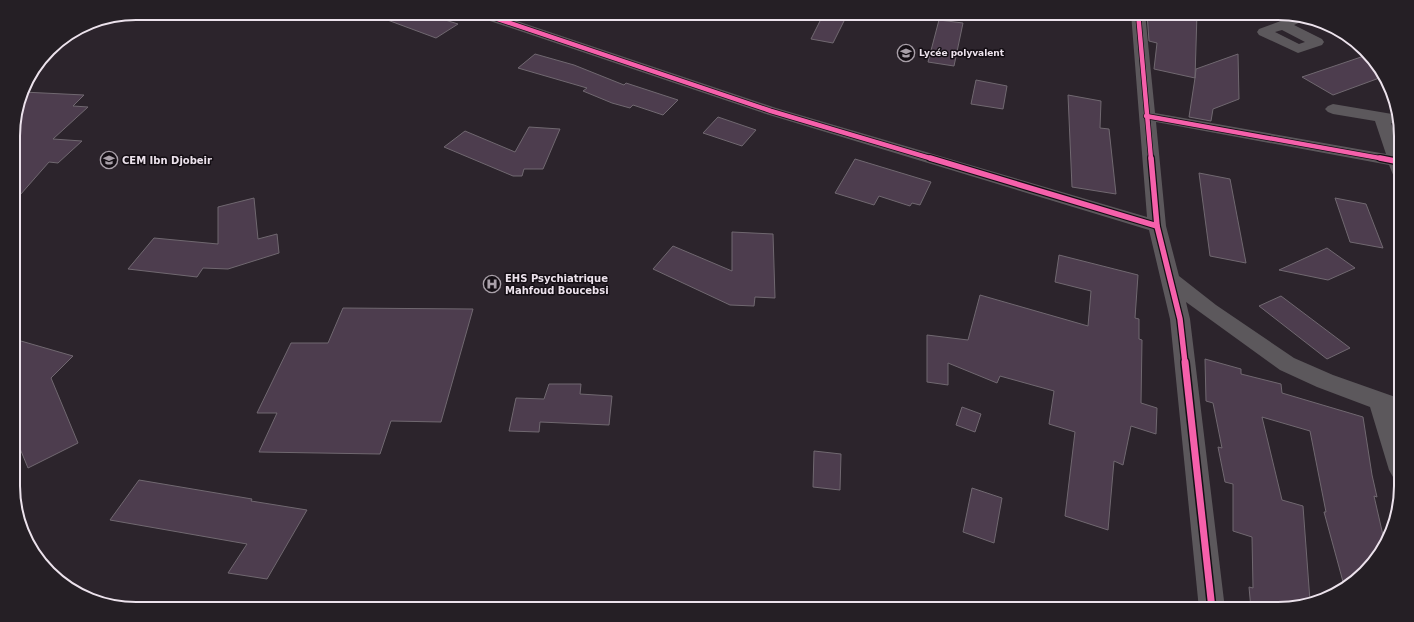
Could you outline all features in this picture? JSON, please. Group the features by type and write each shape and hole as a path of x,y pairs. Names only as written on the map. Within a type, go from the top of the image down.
{"street":[{"path":"501,20 771,111 1157,226"},
{"path":"1139,20 1157,226 1180,319 1211,602"},
{"path":"1283,25 1293,21"},
{"path":"1333,109 1392,118"},
{"path":"1381,116 1391,109"},
{"path":"1146,116 1394,165"},
{"path":"1381,116 1394,152"},
{"path":"1171,280 1209,310 1287,364 1394,406"},
{"path":"1379,401 1394,448"}],"building":[{"path":"387,20 445,20 458,24 436,38"},
{"path":"820,20 844,20 833,43 811,39"},
{"path":"939,20 963,23 954,66 928,62"},
{"path":"1148,20 1197,20 1195,78 1154,69 1157,43 1149,41"},
{"path":"535,54 574,65 624,85 626,83 678,100 663,115 633,105 630,108 612,103 583,91 587,88 518,68"},
{"path":"1238,54 1239,99 1213,109 1211,121 1189,117 1196,69"},
{"path":"1362,57 1378,78 1333,95 1302,77"},
{"path":"976,80 1007,86 1003,109 971,104"},
{"path":"29,92 84,95 73,106 88,107 53,139 82,141 58,163 49,162 20,195 20,129 24,106"},
{"path":"1068,95 1101,101 1100,128 1109,129 1116,194 1072,187"},
{"path":"718,117 756,130 742,146 703,133"},
{"path":"529,127 560,129 543,169 524,169 522,176 513,176 444,147 465,131 515,152"},
{"path":"855,159 931,182 920,205 912,203 910,206 879,196 874,205 835,193"},
{"path":"1199,173 1230,179 1246,263 1210,256"},
{"path":"254,198 258,239 277,234 279,253 228,269 203,268 197,277 128,269 154,238 218,244 218,207"},
{"path":"1335,198 1366,204 1383,248 1350,242"},
{"path":"732,232 773,234 775,298 755,297 754,306 730,305 653,269 673,246 732,271"},
{"path":"1327,248 1355,268 1328,280 1279,270"},
{"path":"1059,255 1138,275 1135,318 1139,319 1139,339 1142,340 1141,403 1157,408 1156,434 1131,426 1123,465 1114,461 1108,530 1065,516 1075,432 1049,424 1054,391 1000,376 997,383 948,363 948,385 927,382 927,335 968,340 980,295 1088,326 1091,291 1055,282"},
{"path":"1281,296 1350,348 1327,359 1259,306"},
{"path":"343,308 473,309 441,422 391,421 380,454 259,452 277,413 257,413 291,343 328,343"},
{"path":"20,341 73,356 51,378 78,443 28,468 20,449"},
{"path":"1205,359 1241,369 1241,374 1281,384 1282,393 1363,417 1377,497 1374,496 1383,535 1365,562 1354,573 1343,581 1324,512 1326,512 1310,431 1262,417 1282,500 1303,506 1310,597 1285,602 1250,602 1249,587 1253,588 1252,537 1233,531 1233,484 1225,482 1218,447 1222,448 1213,403 1206,401"},
{"path":"549,384 581,384 580,394 612,396 609,425 540,422 539,432 509,431 516,398 544,399"},
{"path":"962,407 981,414 975,432 956,425"},
{"path":"814,451 841,454 840,490 813,487"},
{"path":"139,480 307,510 267,579 228,573 247,544 110,520"},
{"path":"972,488 1002,498 994,543 963,532"}],"cycle path":[{"path":"501,20 771,111 1157,226"},
{"path":"1139,20 1157,226 1180,319 1211,602"},
{"path":"1146,116 1394,161"}],"place":[{"name":"Lycée polyvalent","path":"906,53"},
{"name":"CEM Ibn Djobeir","path":"109,160"},
{"name":"EHS Psychiatrique Mahfoud Boucebsi","path":"492,284"}]}
